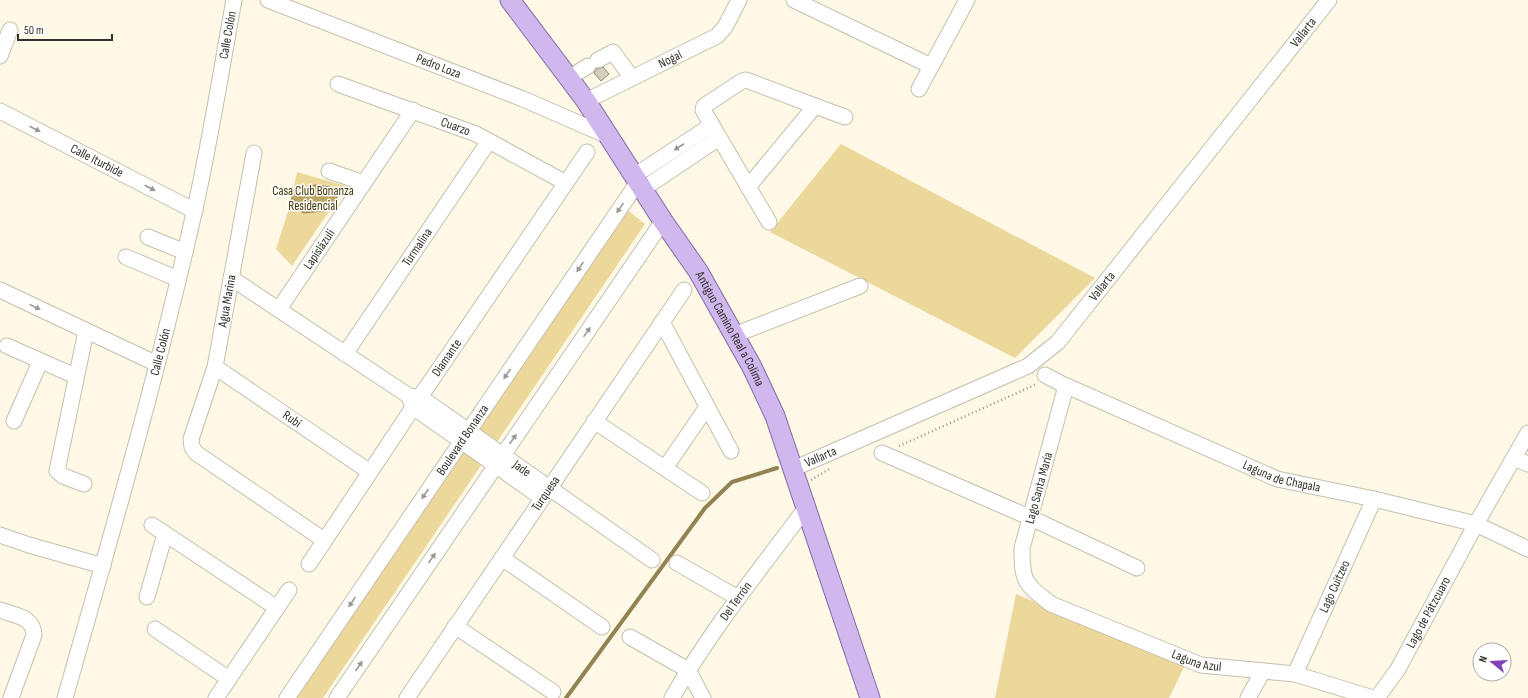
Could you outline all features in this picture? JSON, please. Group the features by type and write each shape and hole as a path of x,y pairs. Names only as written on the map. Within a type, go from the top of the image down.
{"main road":[{"name":"Antiguo Camino Real a Colima","path":"510,0 586,101 663,221 698,271 736,340 775,416 805,509 870,698"}],"street":[{"name":"Calle Colón","path":"65,698 103,566 157,364 195,211 234,0"},
{"name":"Pedro Loza","path":"268,0 523,99 608,136"},
{"name":"Nogal","path":"586,101 717,36 725,27 739,0"},
{"path":"794,0 931,66"},
{"path":"918,89 968,0"},
{"name":"Vallarta","path":"793,469 1028,366 1058,342 1329,0"},
{"path":"0,56 10,30"},
{"path":"569,78 613,52 632,78"},
{"path":"768,222 703,110 705,104 742,81 749,81 845,117"},
{"name":"Cuarzo","path":"338,84 476,134 566,183"},
{"path":"748,187 815,106"},
{"name":"Lapislázuli","path":"279,309 413,110"},
{"name":"Calle Iturbide","path":"0,111 195,211"},
{"path":"639,182 715,132"},
{"name":"Turmalina","path":"345,354 489,141"},
{"name":"Diamante","path":"309,564 370,472 414,400 587,152"},
{"name":"Agua Marina","path":"254,153 215,367 191,439 192,447 196,453 324,540"},
{"path":"328,171 364,183"},
{"name":"Boulevard Bonanza","path":"287,698 464,436 639,182"},
{"path":"337,698 663,221"},
{"path":"148,237 185,252"},
{"path":"126,257 178,279"},
{"name":"Jade","path":"231,278 414,400 546,493 652,560"},
{"path":"736,340 786,319 813,312 815,303 860,286"},
{"path":"0,290 157,364"},
{"name":"Turquesa","path":"410,697 455,626 684,290"},
{"path":"662,322 731,451"},
{"path":"84,484 63,476 57,471 75,376 86,331"},
{"path":"7,346 40,362 75,376"},
{"path":"14,421 40,362"},
{"name":"Rubí","path":"215,367 370,472"},
{"name":"Laguna de Chapala","path":"1045,374 1066,386 1277,479 1374,499 1476,524 1528,549"},
{"name":"Lago Santa María","path":"1031,589 1022,573 1022,548 1066,386"},
{"path":"665,468 707,406"},
{"path":"594,421 702,493"},
{"name":"Lago de Pátzcuaro","path":"1377,698 1398,669 1476,524 1528,433"},
{"path":"882,453 1031,518 1137,568"},
{"path":"1514,458 1528,464"},
{"name":"Lago Cuitzeo","path":"1295,674 1374,499"},
{"name":"Del Terrón","path":"672,698 688,670 738,598 805,509"},
{"path":"152,525 277,608"},
{"path":"0,534 29,545 103,566"},
{"path":"147,597 165,534"},
{"path":"502,558 602,627"},
{"path":"677,563 738,598"},
{"name":"Laguna Azul","path":"1031,589 1051,604 1201,665 1295,674 1373,698"},
{"path":"216,698 289,590"},
{"path":"0,610 28,620 33,627 34,635 11,698"},
{"path":"455,626 553,692"},
{"path":"155,629 229,679"},
{"path":"630,637 688,670 703,698"},
{"path":"1248,698 1263,671"}],"path":[{"path":"882,453 1034,386 1045,374"}],"green space":[{"path":"841,144 1095,278 1015,358 770,232"},
{"name":"Casa Club Bonanza Residencial","path":"297,172 346,186 292,266 276,249 291,202"},
{"path":"625,208 645,224 323,698 290,698"},
{"path":"1016,594 1185,665 1169,698 995,698"}],"shaded area":[{"path":"315,185 331,187 337,198 324,211 303,213 291,202 293,191"}],"building":[{"path":"603,67 609,74 601,81 594,73 596,69"}],"waterway":[{"path":"566,698 705,508 732,482 777,468"}]}
